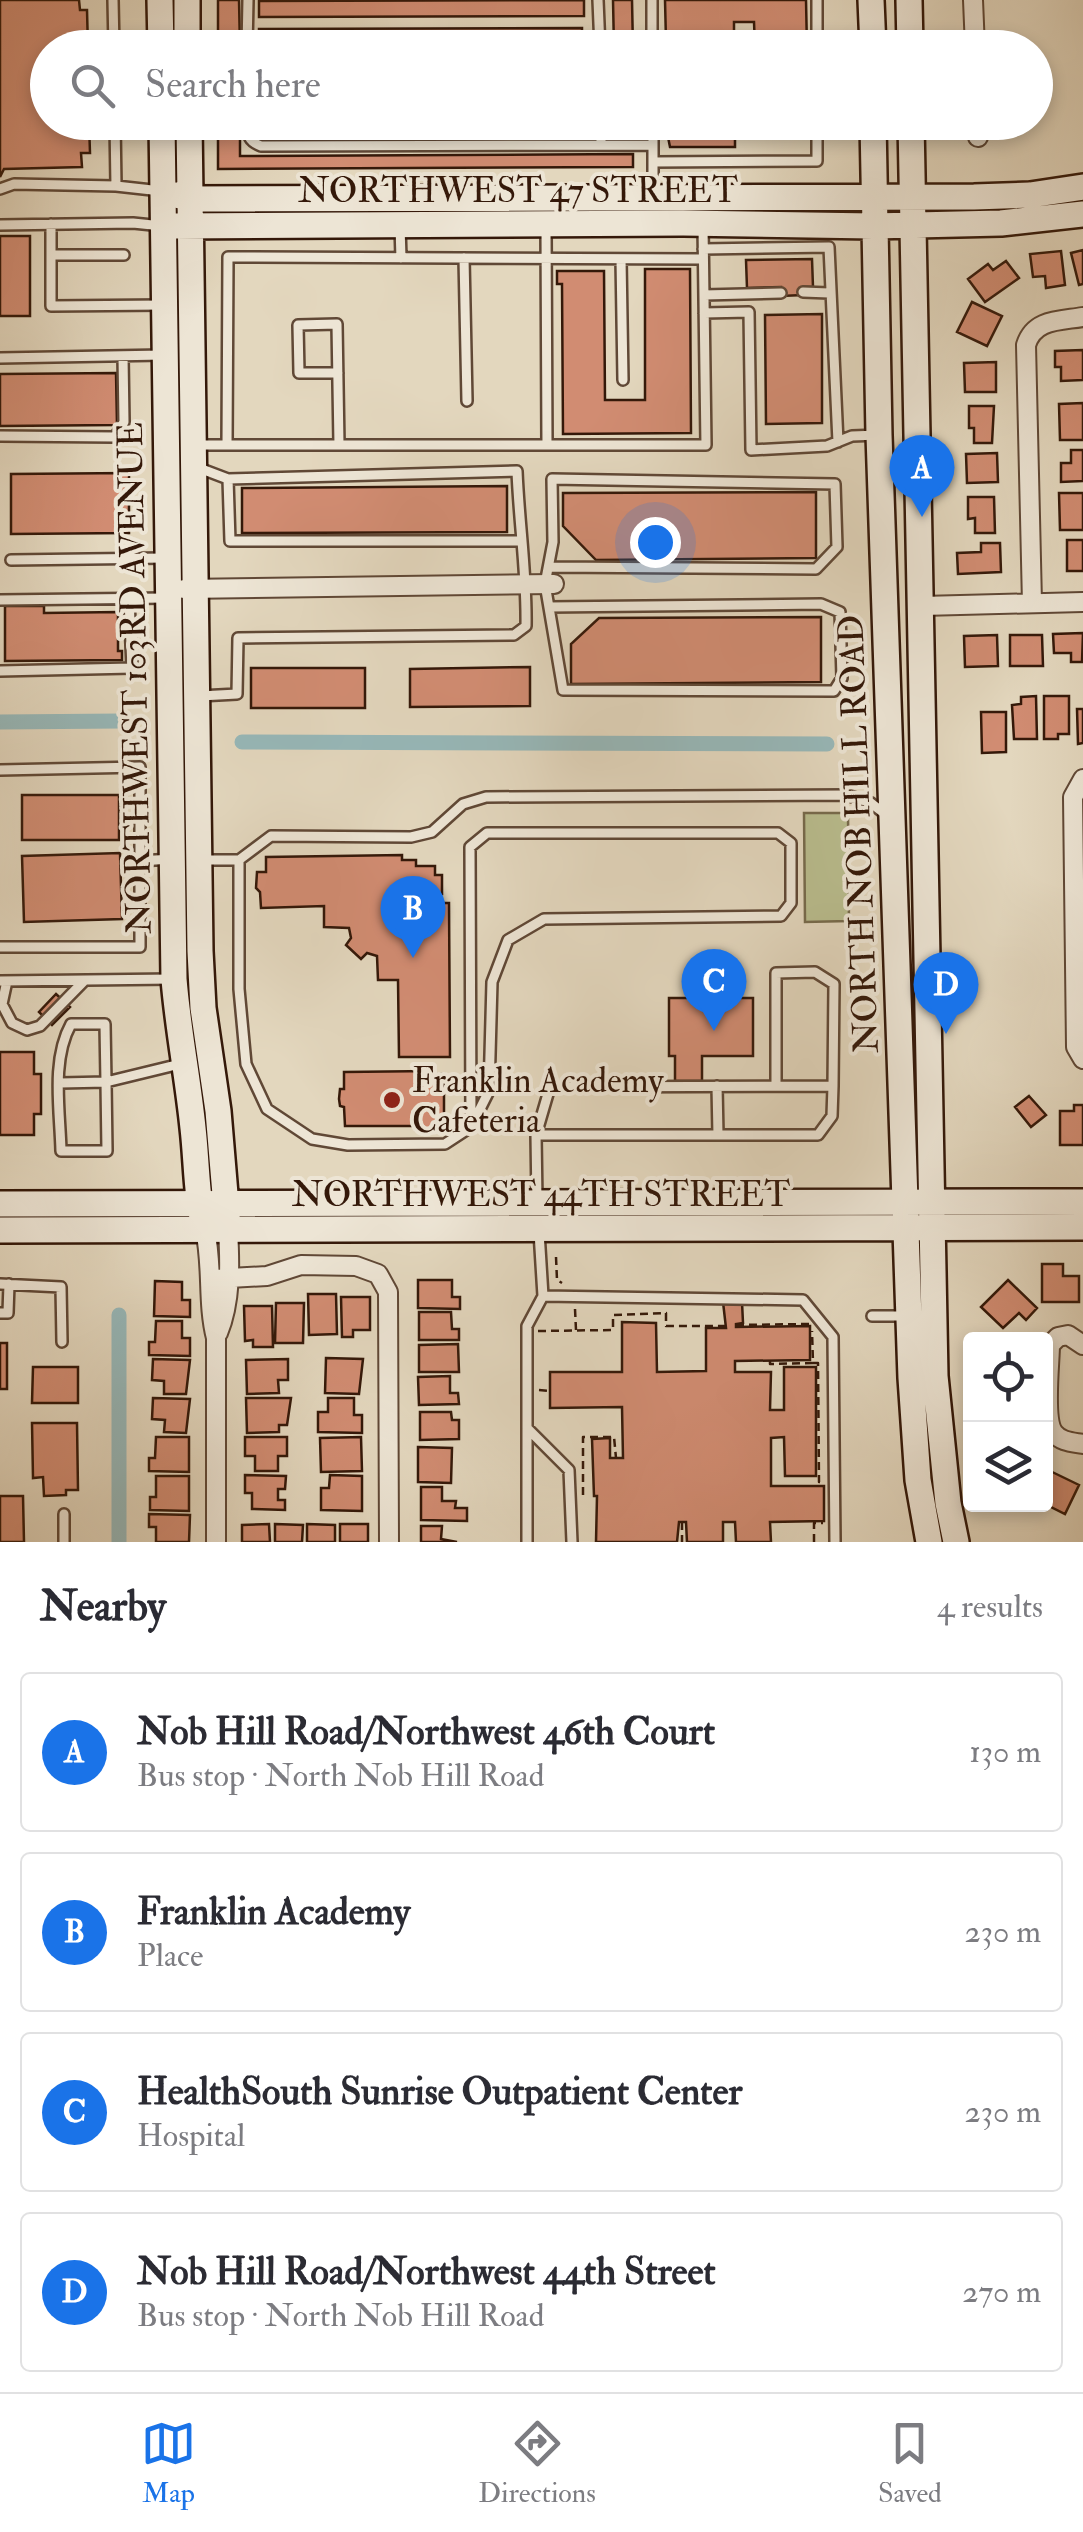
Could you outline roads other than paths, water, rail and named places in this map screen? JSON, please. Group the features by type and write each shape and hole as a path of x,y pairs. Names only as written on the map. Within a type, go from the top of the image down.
{"street":[{"path":"160,0 161,30"},
{"path":"187,0 187,30"},
{"path":"871,0 872,30"},
{"path":"909,0 910,30"},
{"path":"973,0 974,30"},
{"name":"NORTHWEST 103RD AVENUE","path":"162,140 174,979 193,1126 216,1230"},
{"name":"NORTHWEST 103RD AVENUE","path":"188,140 201,978 218,1112 211,1203"},
{"name":"NORTH NOB HILL ROAD","path":"873,140 893,820 920,1215 948,1503 956,1542"},
{"name":"NORTH NOB HILL ROAD","path":"911,140 922,606 920,1215 910,1316 918,1480 929,1542"},
{"name":"NORTHWEST 47 STREET","path":"162,192 190,199 912,196 1030,195 1083,187"},
{"path":"684,196 698,239"},
{"path":"400,198 400,225"},
{"name":"NORTHWEST 47 STREET","path":"164,226 546,224 698,239 873,226 1000,223 1083,214"},
{"path":"1032,602 1026,345 1030,332 1043,323 1083,317"},
{"path":"168,594 196,589 544,580"},
{"path":"922,606 1083,602"},
{"path":"1081,780 1073,797 1076,1047 1083,1059"},
{"name":"NORTHWEST 44TH STREET","path":"0,1230 216,1230 538,1216 920,1215 1083,1202"},
{"name":"NORTHWEST 44TH STREET","path":"0,1204 211,1203 538,1216"},
{"name":"NORTHWEST 44TH STREET","path":"920,1215 1083,1228"},
{"path":"216,1230 220,1279 212,1321 216,1338 216,1542"},
{"path":"220,1279 267,1276 316,1264 356,1266 378,1274 388,1292 388,1542"},
{"path":"1083,1345 1068,1335 1058,1337 1050,1345 1049,1416 1055,1434 1068,1442 1083,1444"}],"lane":[{"path":"113,0 114,30"},
{"path":"247,30 248,0"},
{"path":"598,0 599,30"},
{"path":"652,0 652,30"},
{"path":"816,0 817,30"},
{"path":"115,140 116,186"},
{"path":"253,140 261,146 653,145"},
{"path":"601,140 601,145"},
{"path":"653,140 653,196"},
{"path":"653,162 817,161 817,140"},
{"path":"0,189 14,184 116,186 162,192"},
{"path":"51,224 50,306 164,306"},
{"path":"546,224 548,445"},
{"path":"0,225 164,226"},
{"path":"400,225 401,258"},
{"path":"193,456 228,445 468,440 548,445 706,445 704,295 698,239"},
{"path":"228,445 228,258 622,259 698,239 829,247 838,442"},
{"path":"51,255 124,255"},
{"path":"464,258 467,401"},
{"path":"622,259 623,380"},
{"path":"803,292 829,293"},
{"path":"704,295 781,293"},
{"path":"704,314 749,312 751,450 826,446 852,436 879,435"},
{"path":"338,373 299,373 298,325 338,324 339,445"},
{"path":"0,358 165,355"},
{"path":"0,436 115,436 124,422 123,356"},
{"path":"193,456 228,479 517,471 520,541 544,580"},
{"path":"228,479 230,542 520,541"},
{"path":"544,580 816,569 837,547 836,484 552,479 544,580 563,690 834,691 842,678 840,612 821,604 549,606"},
{"path":"11,560 168,558"},
{"path":"197,696 237,694 238,638 514,635 526,626 544,580"},
{"path":"0,600 168,594"},
{"path":"0,671 132,668 129,598"},
{"path":"0,770 140,767 140,947 0,947"},
{"path":"140,861 239,860 271,836 411,838 432,832 463,804 486,797 848,795 871,802 893,820"},
{"path":"239,860 239,989 246,1064 267,1109 312,1139 348,1145 445,1144 471,1127 489,1090 492,982 508,940 544,919 780,916 791,903 792,842 778,833 487,833 470,847 471,1127"},
{"path":"536,1135 818,1135 832,1116 834,984 815,972 776,973 776,1086"},
{"path":"85,980 40,1026 28,1030 12,1023 2,1004 3,981 201,978"},
{"path":"71,1024 105,1024 106,1082 107,1150 61,1151 60,1043 71,1024"},
{"path":"60,1083 106,1082 183,1063"},
{"path":"717,1086 718,1134"},
{"path":"528,1542 527,1331 543,1296 536,1135 550,1087 832,1086"},
{"path":"0,1312 8,1313 4,1284 61,1287 62,1342"},
{"path":"543,1296 803,1300 833,1338 835,1542"},
{"path":"872,1316 910,1316"},
{"path":"527,1428 569,1470 572,1542"},
{"path":"64,1514 64,1542"}],"waterway":[{"path":"0,722 121,721"},
{"path":"242,742 827,744"},
{"path":"119,1315 119,1542"}],"place":[{"name":"Nob Hill Road/Northwest 46th Court","path":"922,517"},
{"name":"Franklin Academy","path":"413,958"},
{"name":"HealthSouth Sunrise Outpatient Center","path":"714,1031"},
{"name":"Nob Hill Road/Northwest 44th Street","path":"946,1034"},
{"name":"Franklin Academy Cafeteria","path":"392,1100"}]}
